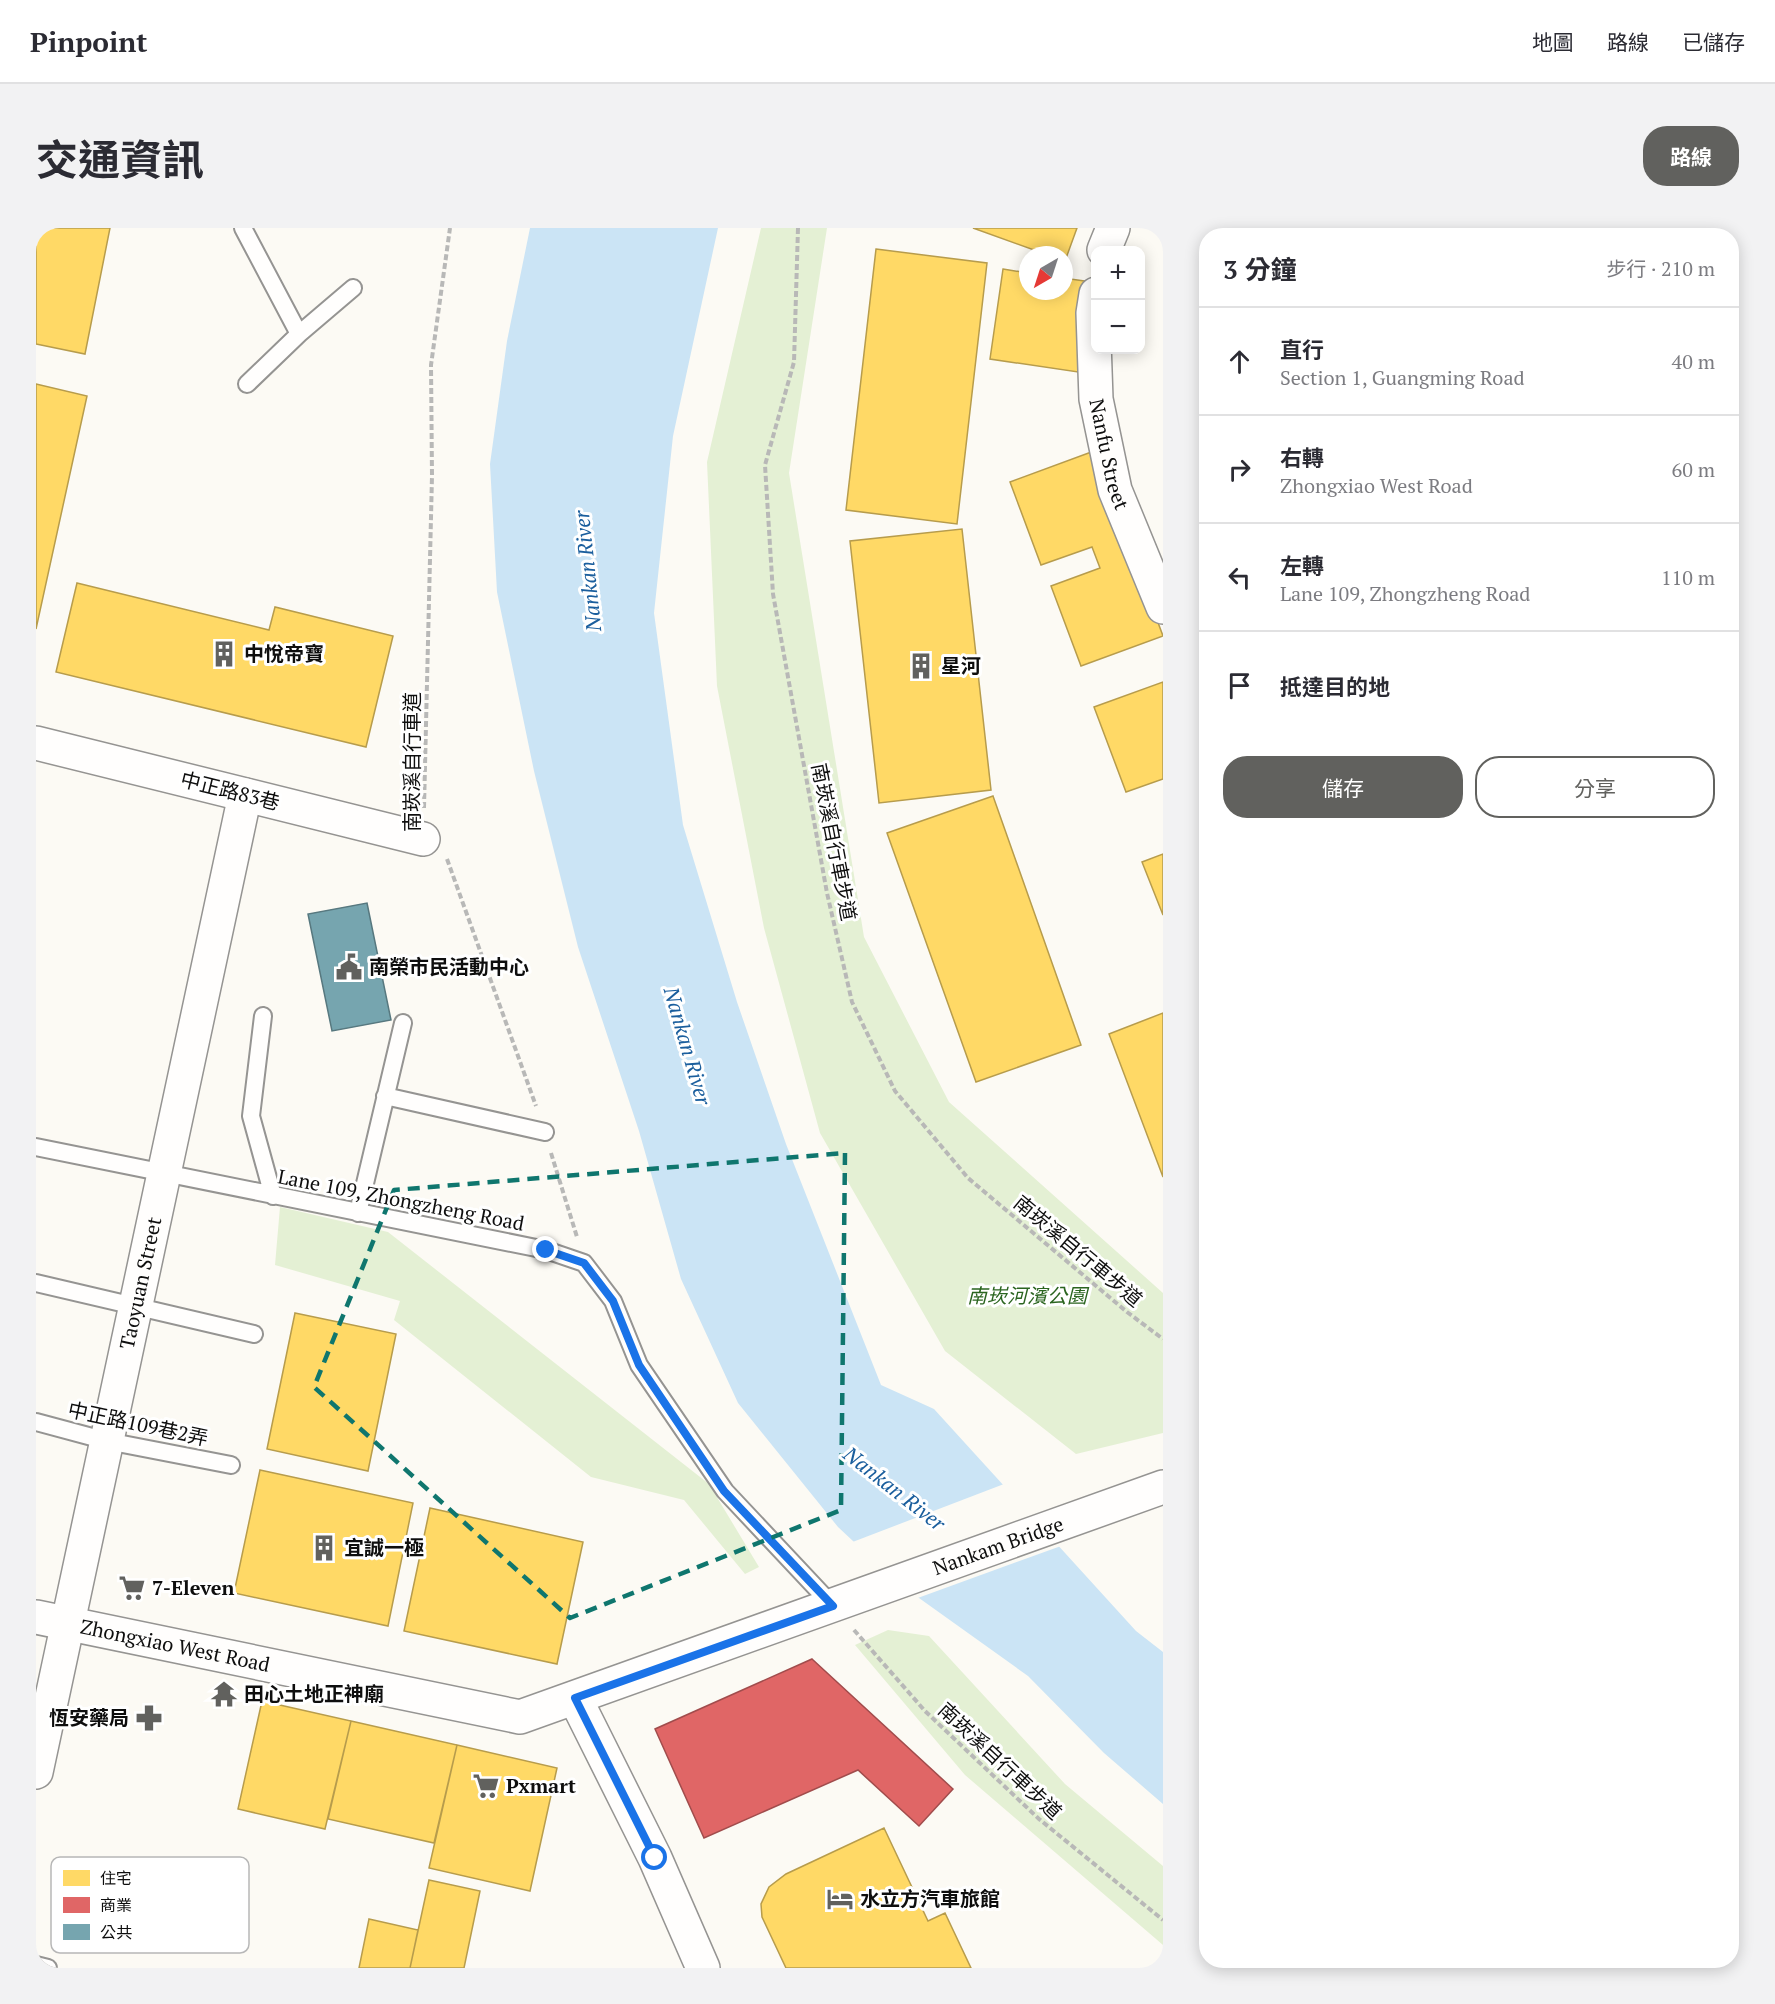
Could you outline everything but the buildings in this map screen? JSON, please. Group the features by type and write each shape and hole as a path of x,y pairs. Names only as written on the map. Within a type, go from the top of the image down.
{"street":[{"path":"1106,246 1113,228"},
{"name":"Nanfu Street","path":"1094,300 1096,399 1115,490 1163,607"},
{"name":"中正路83巷","path":"36,743 423,839"},
{"name":"Taoyuan Street","path":"36,1772 245,795"},
{"name":"Nankam Bridge","path":"833,1606 1163,1487"},
{"name":"Zhongxiao West Road","path":"36,1617 520,1717 833,1606"},
{"path":"575,1698 655,1858 703,1968"}],"lane":[{"path":"243,228 299,334"},
{"path":"248,384 299,334 353,288"},
{"path":"263,1016 251,1116 273,1196"},
{"path":"358,1213 403,1023"},
{"path":"386,1096 545,1132"},
{"name":"Lane 109, Zhongzheng Road","path":"36,1148 546,1250 584,1263"},
{"path":"584,1263 613,1301 639,1365 724,1491 833,1606"},
{"path":"36,1283 254,1334"},
{"name":"中正路109巷2弄","path":"36,1422 107,1441 231,1465"},
{"path":"36,1965 48,1968"}],"path":[{"name":"南崁溪自行車道","path":"450,228 431,365 432,476 423,839 442,846 545,1132 584,1263"},
{"name":"南崁溪自行車步道","path":"798,228 794,362 765,465 772,582 827,893 852,1002 895,1091 968,1178 1127,1312 1163,1339"},
{"name":"南崁溪自行車步道","path":"833,1606 925,1711 950,1735 1039,1819 1163,1920"}],"highlighted area":[{"path":"845,1153 841,1510 570,1618 314,1387 394,1190"}],"green space":[{"name":"南崁河濱公園","path":"761,228 827,228 789,473 864,937 949,1102 1163,1293 1163,1433 1076,1454 945,1351 820,1133 764,928 717,686 707,462"},
{"path":"280,1207 388,1232 709,1484 759,1567 745,1574 684,1500 591,1477 394,1320 400,1301 275,1265"},
{"path":"888,1630 929,1636 1065,1784 1163,1866 1163,1945 965,1775 855,1645"}],"water":[{"name":"Nankan River","path":"530,228 718,228 673,436 654,613 683,825 737,1002 786,1144 881,1385 934,1409 1136,1631 1163,1652 1163,1804 1104,1753 1028,1676 898,1583 838,1527 738,1403 681,1279 639,1131 578,947 534,771 497,592 490,464 507,341"}],"pier":[{"path":"1004,1484 1061,1546 915,1599 850,1543"}],"place":[{"name":"中悅帝寶","path":"224,654"},
{"name":"星河","path":"921,666"},
{"name":"南榮市民活動中心","path":"349,967"},
{"name":"宜誠一極","path":"324,1548"},
{"name":"7-Eleven","path":"132,1588"},
{"name":"田心土地正神廟","path":"224,1694"},
{"name":"恆安藥局","path":"149,1718"},
{"name":"Pxmart","path":"486,1786"},
{"name":"水立方汽車旅館","path":"840,1899"}],"route":[{"path":"546,1250 584,1263 613,1301 639,1365 724,1491 833,1606 575,1698 655,1858"}]}
